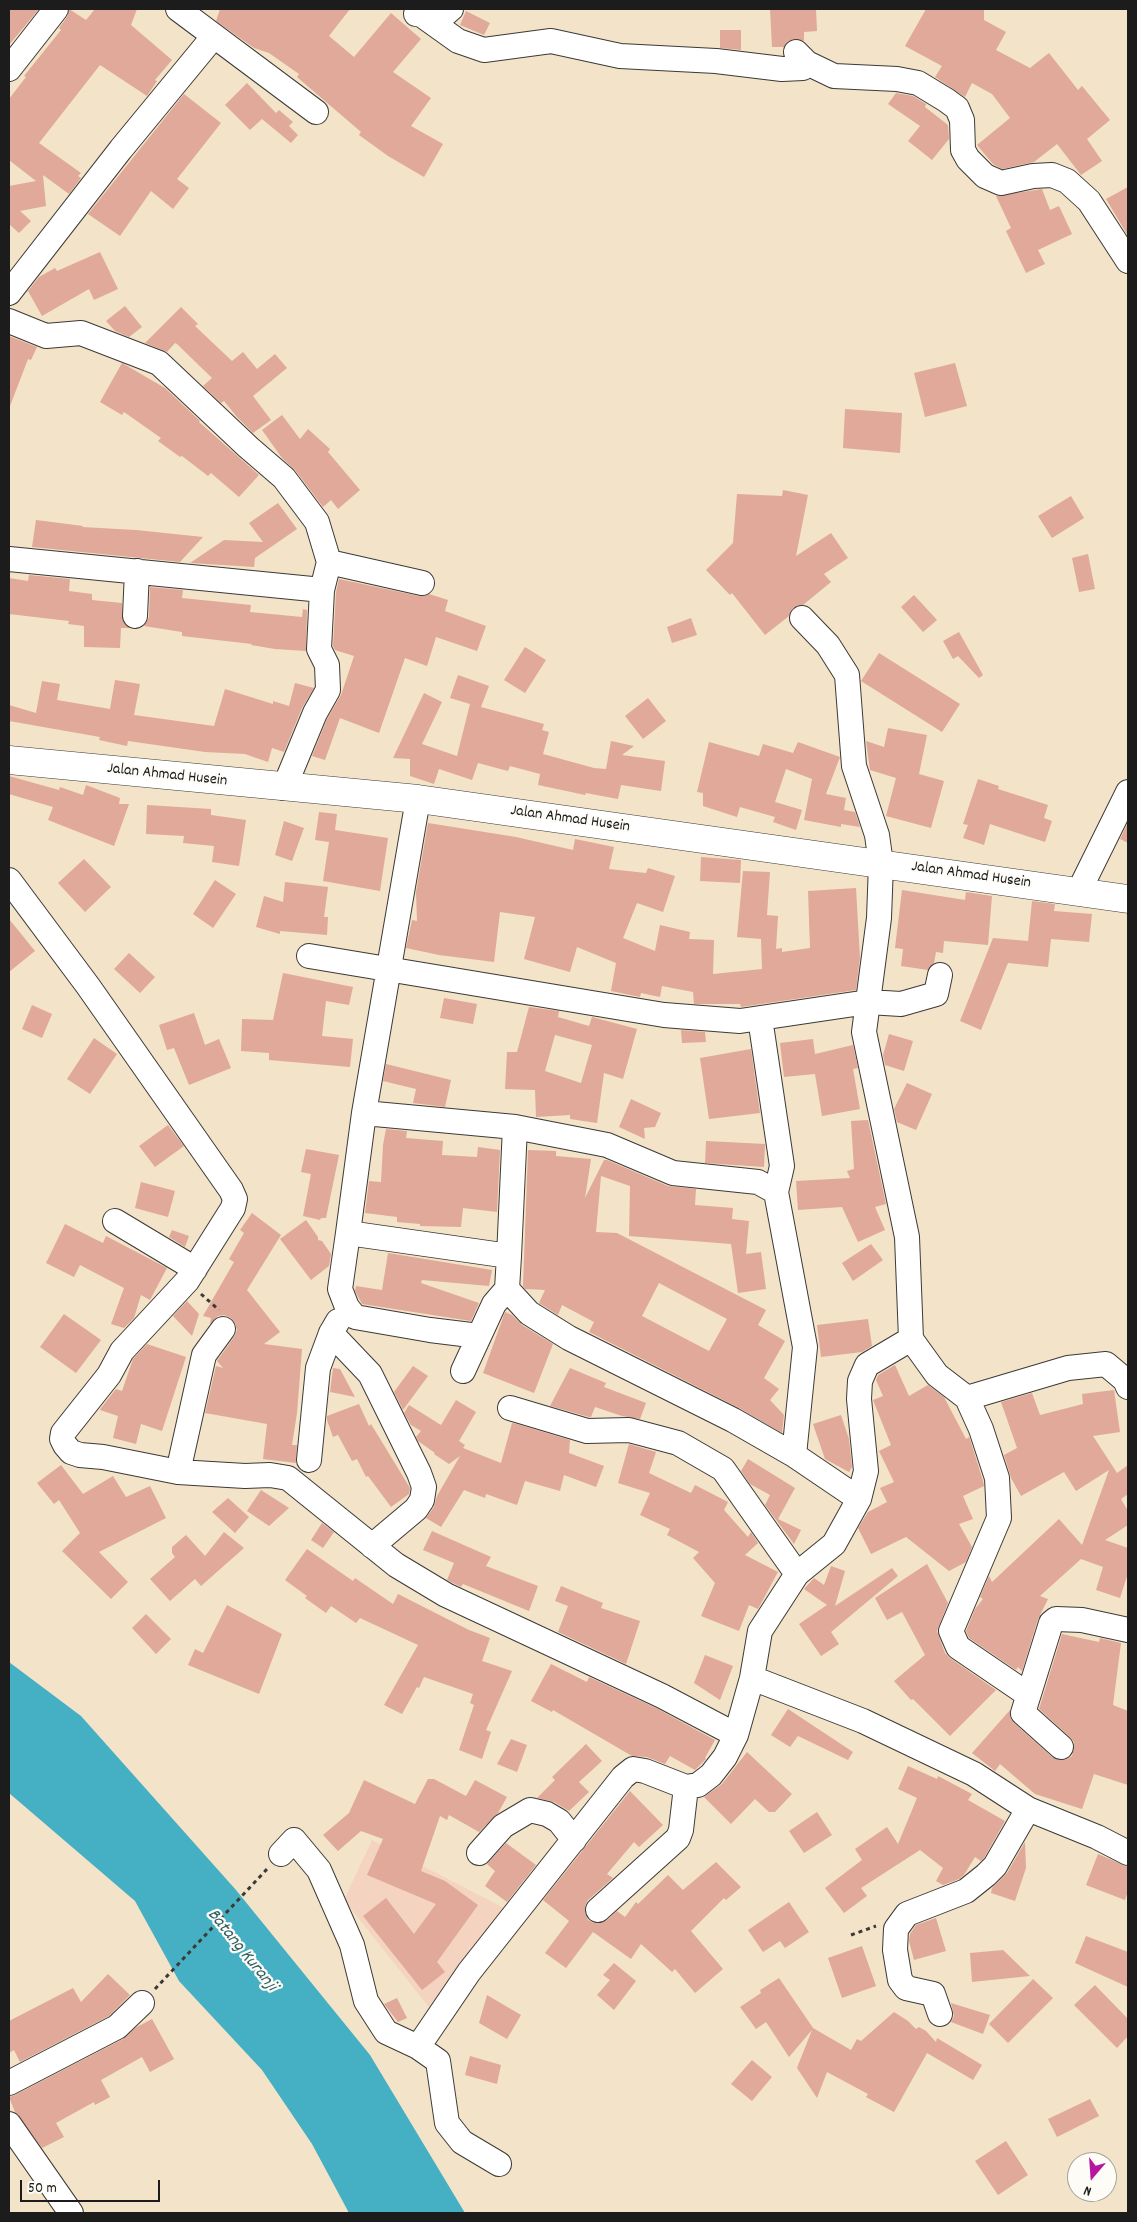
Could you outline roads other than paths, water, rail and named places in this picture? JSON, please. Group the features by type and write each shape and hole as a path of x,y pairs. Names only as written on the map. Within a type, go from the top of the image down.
{"main road":[{"name":"Jalan Ahmad Husein","path":"9,760 284,788 418,799 1128,899"}],"street":[{"path":"9,69 56,9"},
{"path":"178,9 316,112"},
{"path":"416,12 444,15 451,9"},
{"path":"416,12 458,41 484,50 551,41 620,56 716,61 782,69 803,68 801,58 834,76 897,79 918,83 957,108 962,120 963,150 968,159 985,176 1001,183 1033,176 1052,176 1067,181 1089,201 1128,262"},
{"path":"9,293 121,149 214,36"},
{"path":"9,321 46,336 81,333 159,363 248,448 284,478 317,522 329,562 322,590 319,648 327,665 328,690 316,713 284,788"},
{"path":"9,559 322,590"},
{"path":"329,562 422,583"},
{"path":"135,616 137,571"},
{"path":"802,618 828,645 847,675 854,766 878,835 881,864 878,918 864,1032 907,1237 911,1339 937,1375 967,1398 981,1429 997,1478 999,1518 951,1631 958,1647 1027,1694"},
{"path":"1079,891 1128,792"},
{"path":"418,799 364,1114 340,1289 347,1307 355,1317 479,1336"},
{"path":"9,880 88,986 233,1193 235,1204 191,1275 122,1351 109,1375 64,1433 62,1439 71,1452 178,1472 245,1476 270,1475 288,1478 396,1565 446,1595 662,1696 736,1735"},
{"path":"309,956 664,1014 740,1021 868,1002 902,1004 936,994 940,974"},
{"path":"760,1018 782,1166 776,1192 804,1347 794,1454"},
{"path":"364,1114 515,1127 607,1145 673,1173 758,1182 776,1192"},
{"path":"463,1371 494,1304 507,1289 515,1127"},
{"path":"116,1221 191,1275"},
{"path":"348,1233 509,1256"},
{"path":"507,1289 529,1313 569,1338 733,1420 794,1454 859,1500"},
{"path":"309,1460 318,1368 330,1333 347,1307"},
{"path":"178,1472 204,1355 223,1329"},
{"path":"330,1333 370,1374 419,1472 424,1488 422,1500 416,1509 372,1546"},
{"path":"418,2047 469,1972 623,1777 633,1769 645,1771 686,1787 698,1786 711,1775 725,1758 736,1735 752,1678 760,1631 797,1574 834,1544 859,1500 866,1471 859,1398 860,1381 867,1365 911,1339"},
{"path":"967,1398 1068,1368 1106,1364 1125,1380 1128,1387"},
{"path":"510,1408 587,1431 629,1430 678,1443 723,1470 797,1574"},
{"path":"1062,1747 1024,1714 1027,1694 1050,1623 1056,1619 1082,1620 1128,1630"},
{"path":"752,1678 872,1725 974,1774 1028,1809 1097,1837 1128,1853"},
{"path":"598,1910 678,1838 682,1830 686,1787"},
{"path":"940,2014 933,1994 906,1988 900,1980 895,1950 896,1929 906,1914 966,1891 986,1875 995,1866 1028,1809"},
{"path":"479,1853 503,1826 530,1810 546,1814 558,1821 574,1840"},
{"path":"281,1854 294,1840 319,1870 352,1945 366,2001 386,2032 418,2047 438,2060 447,2123 462,2142 499,2164"},
{"path":"9,2083 116,2027 142,2003"},
{"path":"9,2124 71,2213"}],"water":[{"name":"Batang Kuranji","path":"9,1662 81,1716 236,1890 370,2055 465,2213 349,2213 312,2144 262,2070 179,1981 135,1901 9,1793"}]}
